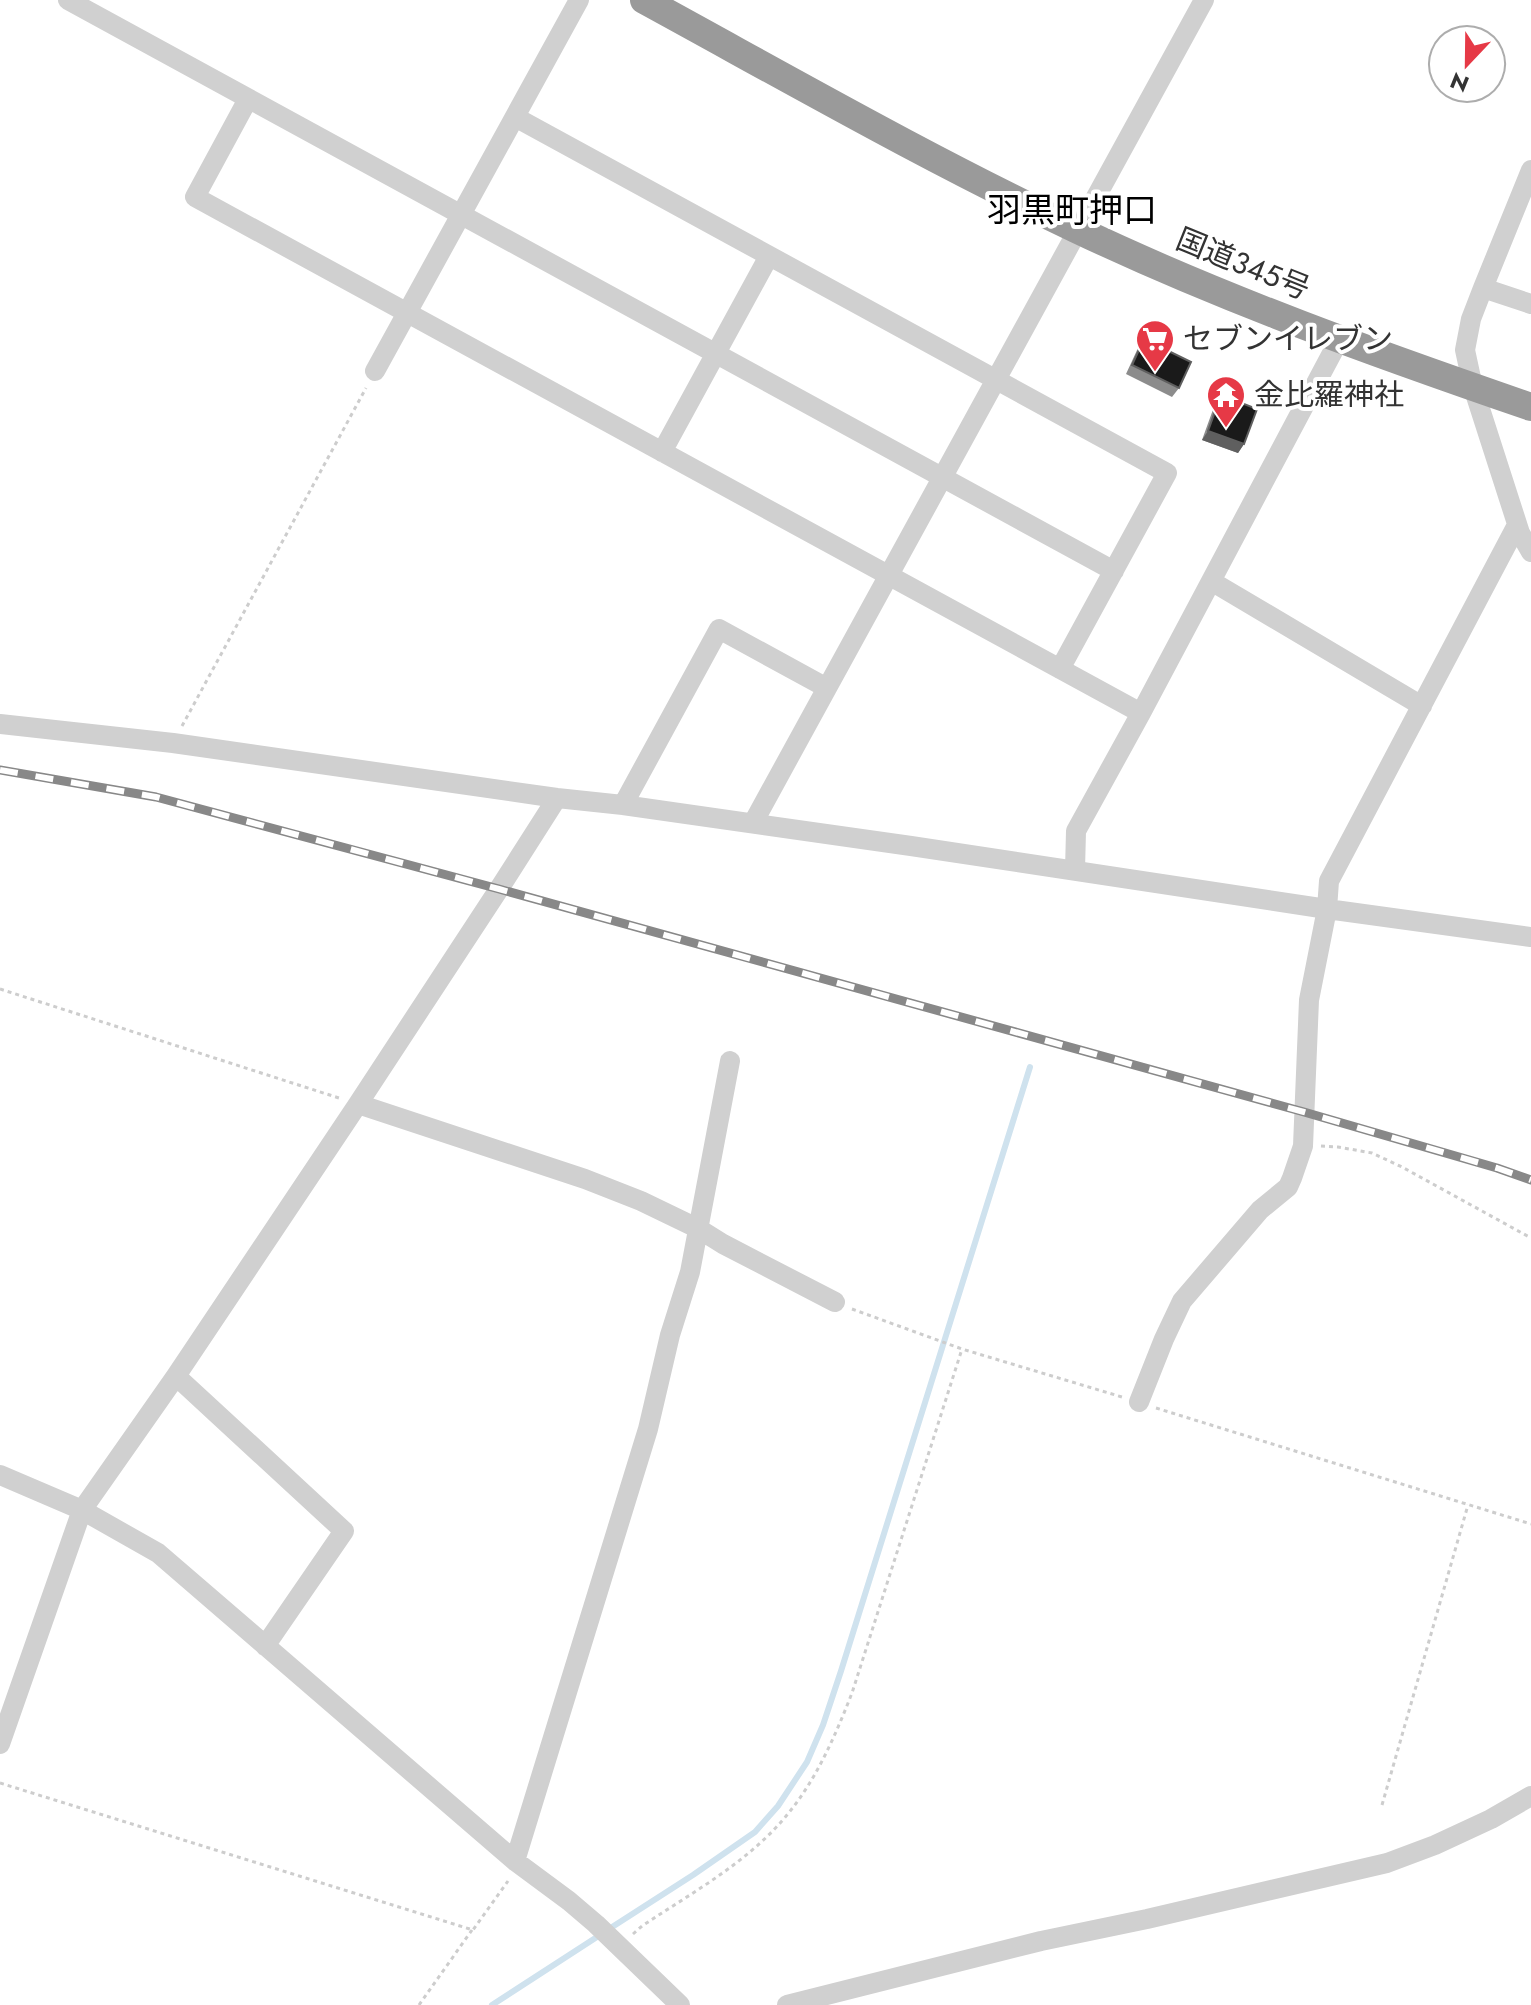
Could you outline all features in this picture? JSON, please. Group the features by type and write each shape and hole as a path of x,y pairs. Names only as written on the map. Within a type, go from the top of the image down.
{"highway":[{"name":"国道345号","path":"644,0 917,150 1078,230 1207,288 1339,340 1531,407"}],"street":[{"path":"68,0 1114,571"},
{"path":"375,371 579,0"},
{"path":"753,823 1204,0"},
{"path":"248,99 195,197 1141,713"},
{"path":"515,117 1167,473 1060,669"},
{"path":"1531,170 1524,208 1483,288 1471,319 1465,350 1473,387 1517,525 1531,552"},
{"path":"662,452 769,256"},
{"path":"1483,288 1531,304"},
{"path":"1075,870 1076,831 1339,340"},
{"path":"1139,1402 1182,1301 1260,1210 1288,1187 1303,1146 1309,1000 1327,909 1329,881 1517,525"},
{"path":"1211,581 1422,706"},
{"path":"623,805 719,629 827,688"},
{"path":"0,724 173,743 753,823 1531,937"},
{"path":"0,1744 82,1510 176,1376 358,1104 557,798"},
{"path":"518,1863 648,1429 670,1335 690,1272 730,1061"},
{"path":"358,1104 585,1179 641,1201 835,1302"},
{"path":"176,1376 344,1531 265,1646"},
{"path":"0,1475 82,1510 158,1553 518,1863 569,1901 680,2005"},
{"path":"787,2005 1041,1941 1387,1863 1491,1819 1531,1796"}],"path":[{"path":"173,743 375,371"},
{"path":"0,989 358,1104"},
{"path":"1303,1146 1338,1147 1372,1153 1531,1238"},
{"path":"835,1302 962,1349 1531,1524"},
{"path":"619,1946 642,1926 752,1850 780,1822 823,1760 852,1693 962,1349"},
{"path":"1382,1805 1468,1505"},
{"path":"0,1783 473,1930"},
{"path":"419,2005 518,1863"}],"building":[{"path":"1144,339 1191,362 1179,388 1132,365"},
{"name":"金比羅神社","path":"1221,395 1257,409 1244,444 1208,431"}],"waterway":[{"path":"609,1929 755,1832 778,1806 807,1762 841,1671 1030,1067"},
{"path":"492,2005 600,1935"}],"railway":[{"path":"0,770 156,797 1304,1112 1531,1180"}],"place":[{"name":"セブンイレブン","path":"1155,373"},
{"name":"金比羅神社","path":"1226,429"}],"district":[{"name":"羽黒町押口","path":"1072,210"}]}
